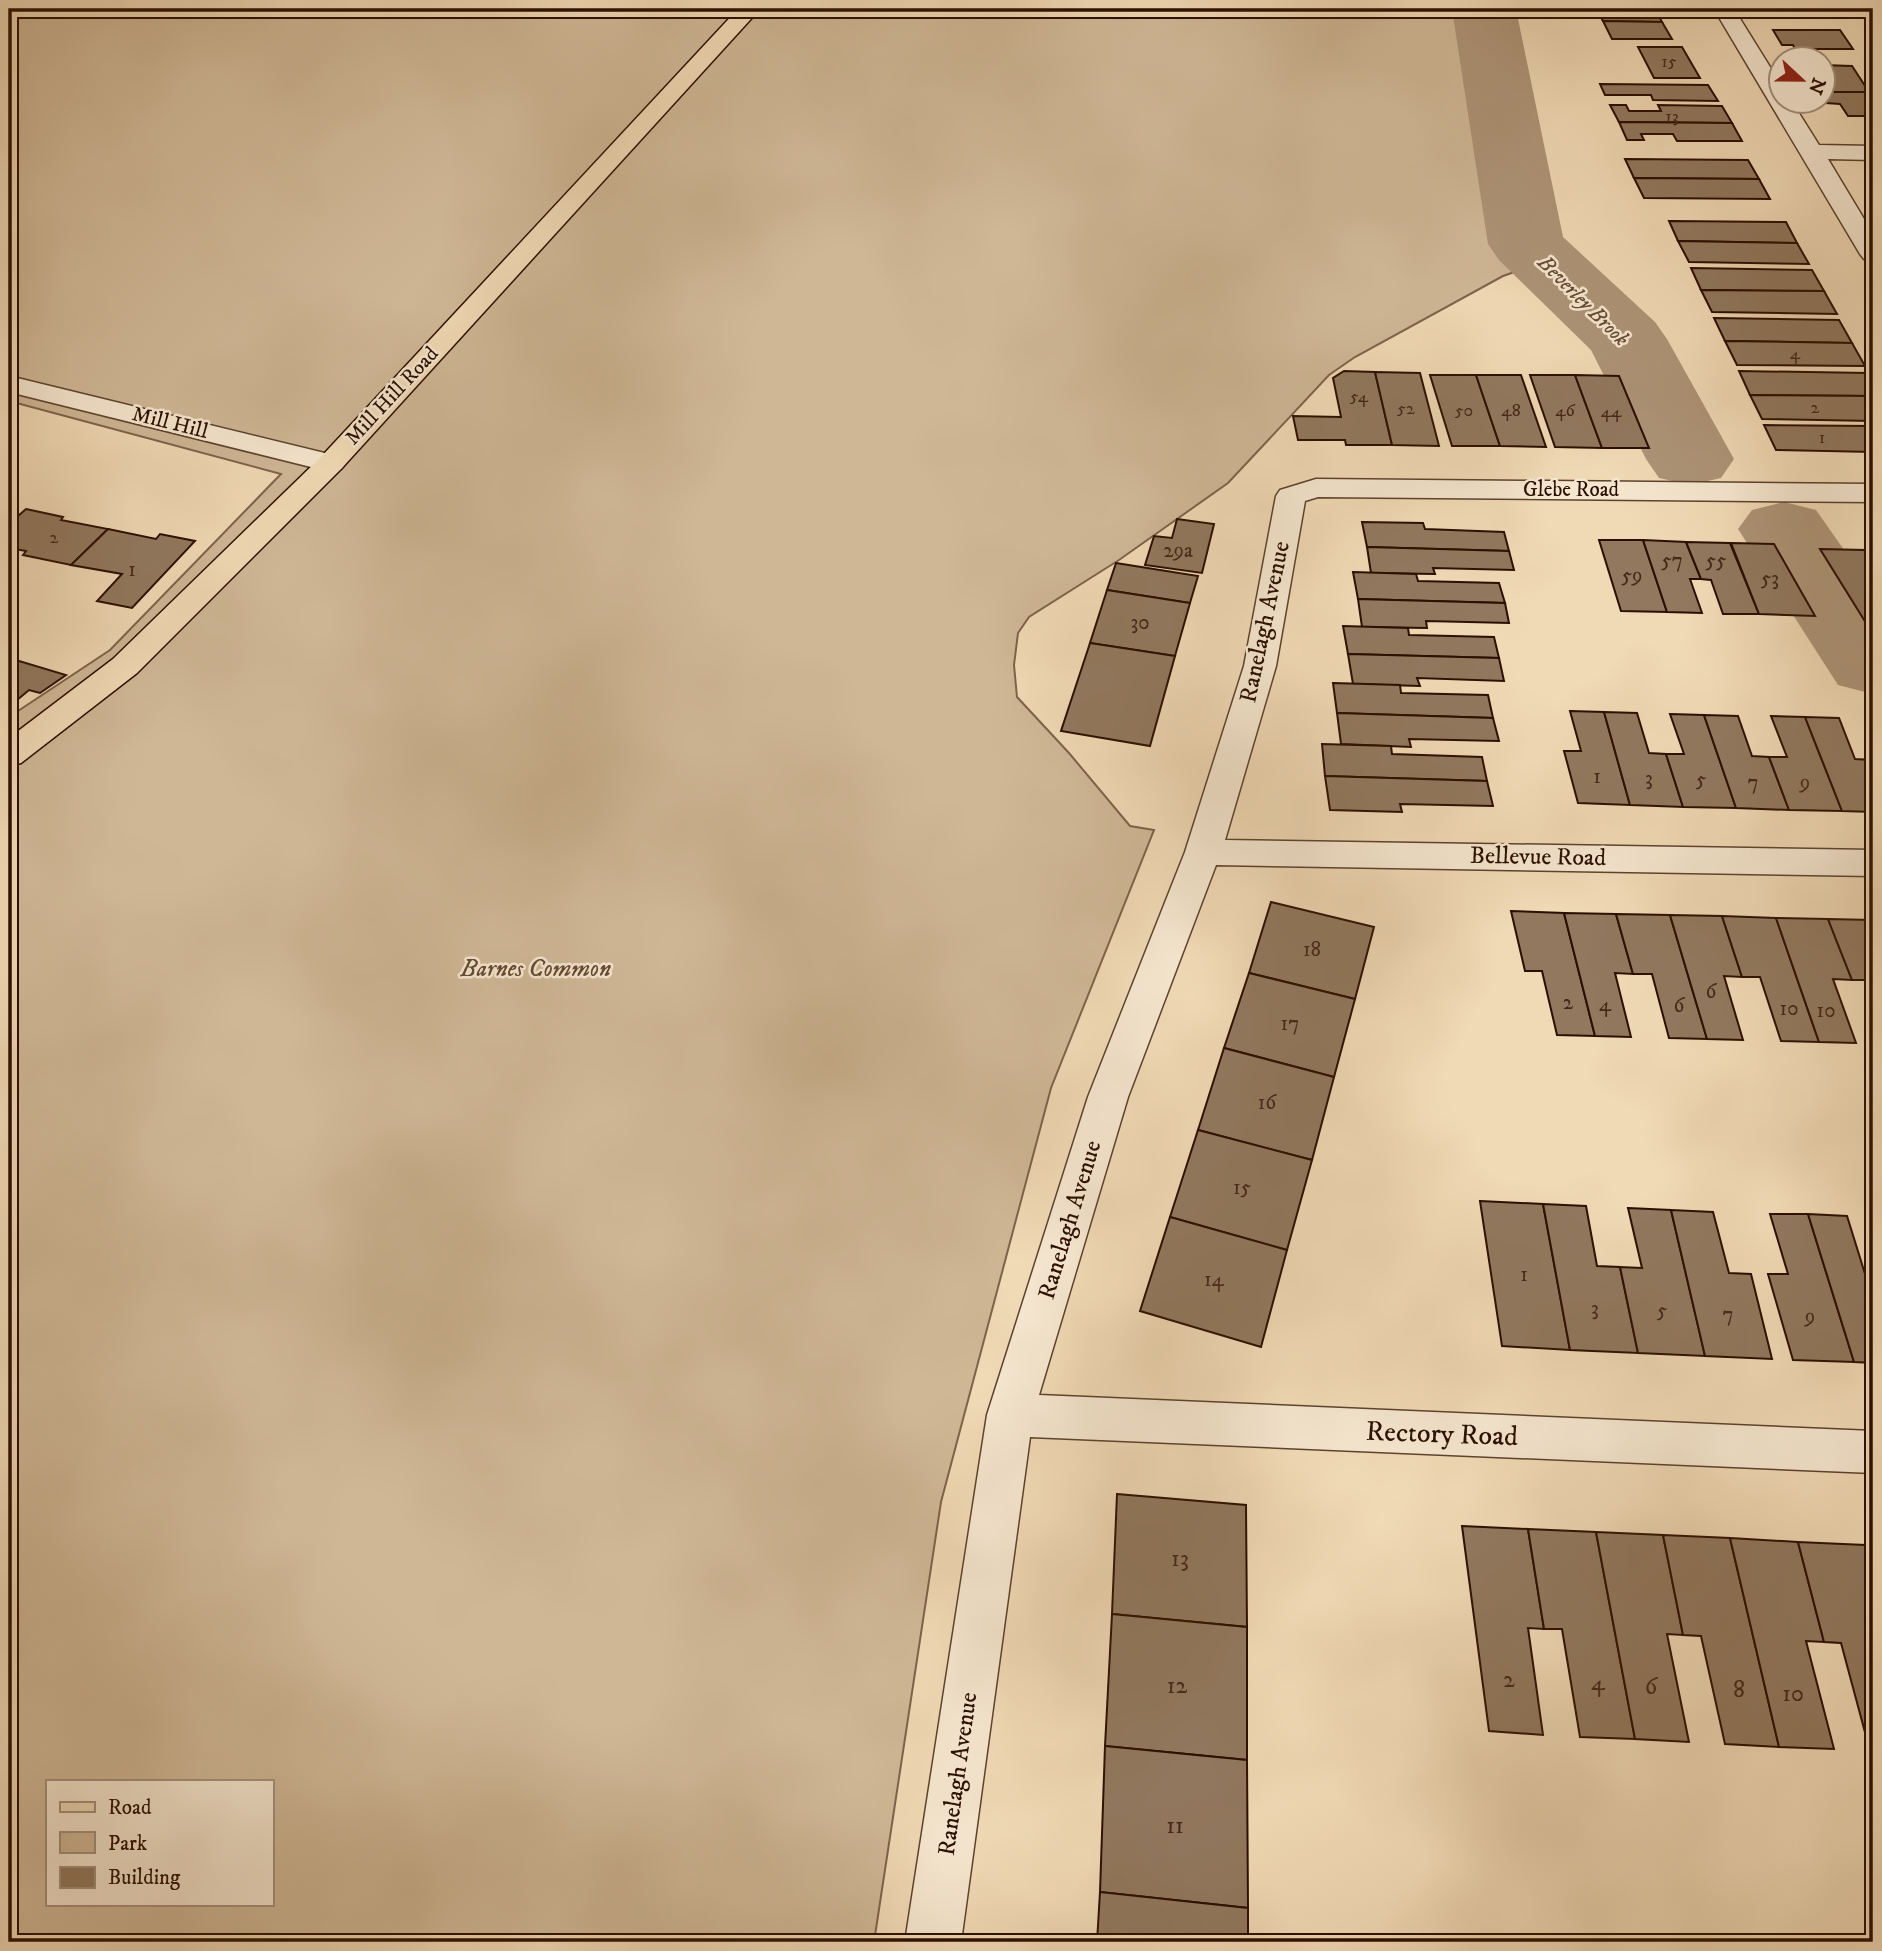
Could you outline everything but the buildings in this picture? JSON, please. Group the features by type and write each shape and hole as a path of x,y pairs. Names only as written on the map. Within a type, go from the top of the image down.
{"main road":[{"name":"Mill Hill Road","path":"9,755 125,666 331,463 749,9"}],"street":[{"path":"1724,9 1766,77"},
{"path":"1790,116 1873,254"},
{"path":"1812,152 1873,153"},
{"name":"Mill Hill","path":"9,384 331,463"},
{"name":"Glebe Road","path":"1287,517 1291,496 1316,488 1873,493"},
{"name":"Ranelagh Avenue","path":"933,1942 1010,1415 1108,1097 1203,852 1260,666 1287,517"},
{"name":"Bellevue Road","path":"1203,852 1873,863"},
{"name":"Rectory Road","path":"1010,1415 1873,1452"}],"green space":[{"name":"Barnes Common","path":"9,9 1468,9 1492,139 1523,269 1503,276 1355,357 1329,375 1228,483 1119,560 1029,617 1018,633 1014,665 1017,697 1069,753 1130,826 1154,830 1051,1088 941,1502 874,1942 9,1942 9,717 110,650 281,474 9,401"}],"waterway":[{"name":"Beverley Brook","path":"1484,9 1526,244 1626,339 1690,459"},
{"name":"Beverley Brook","path":"1784,529 1873,663"}]}
